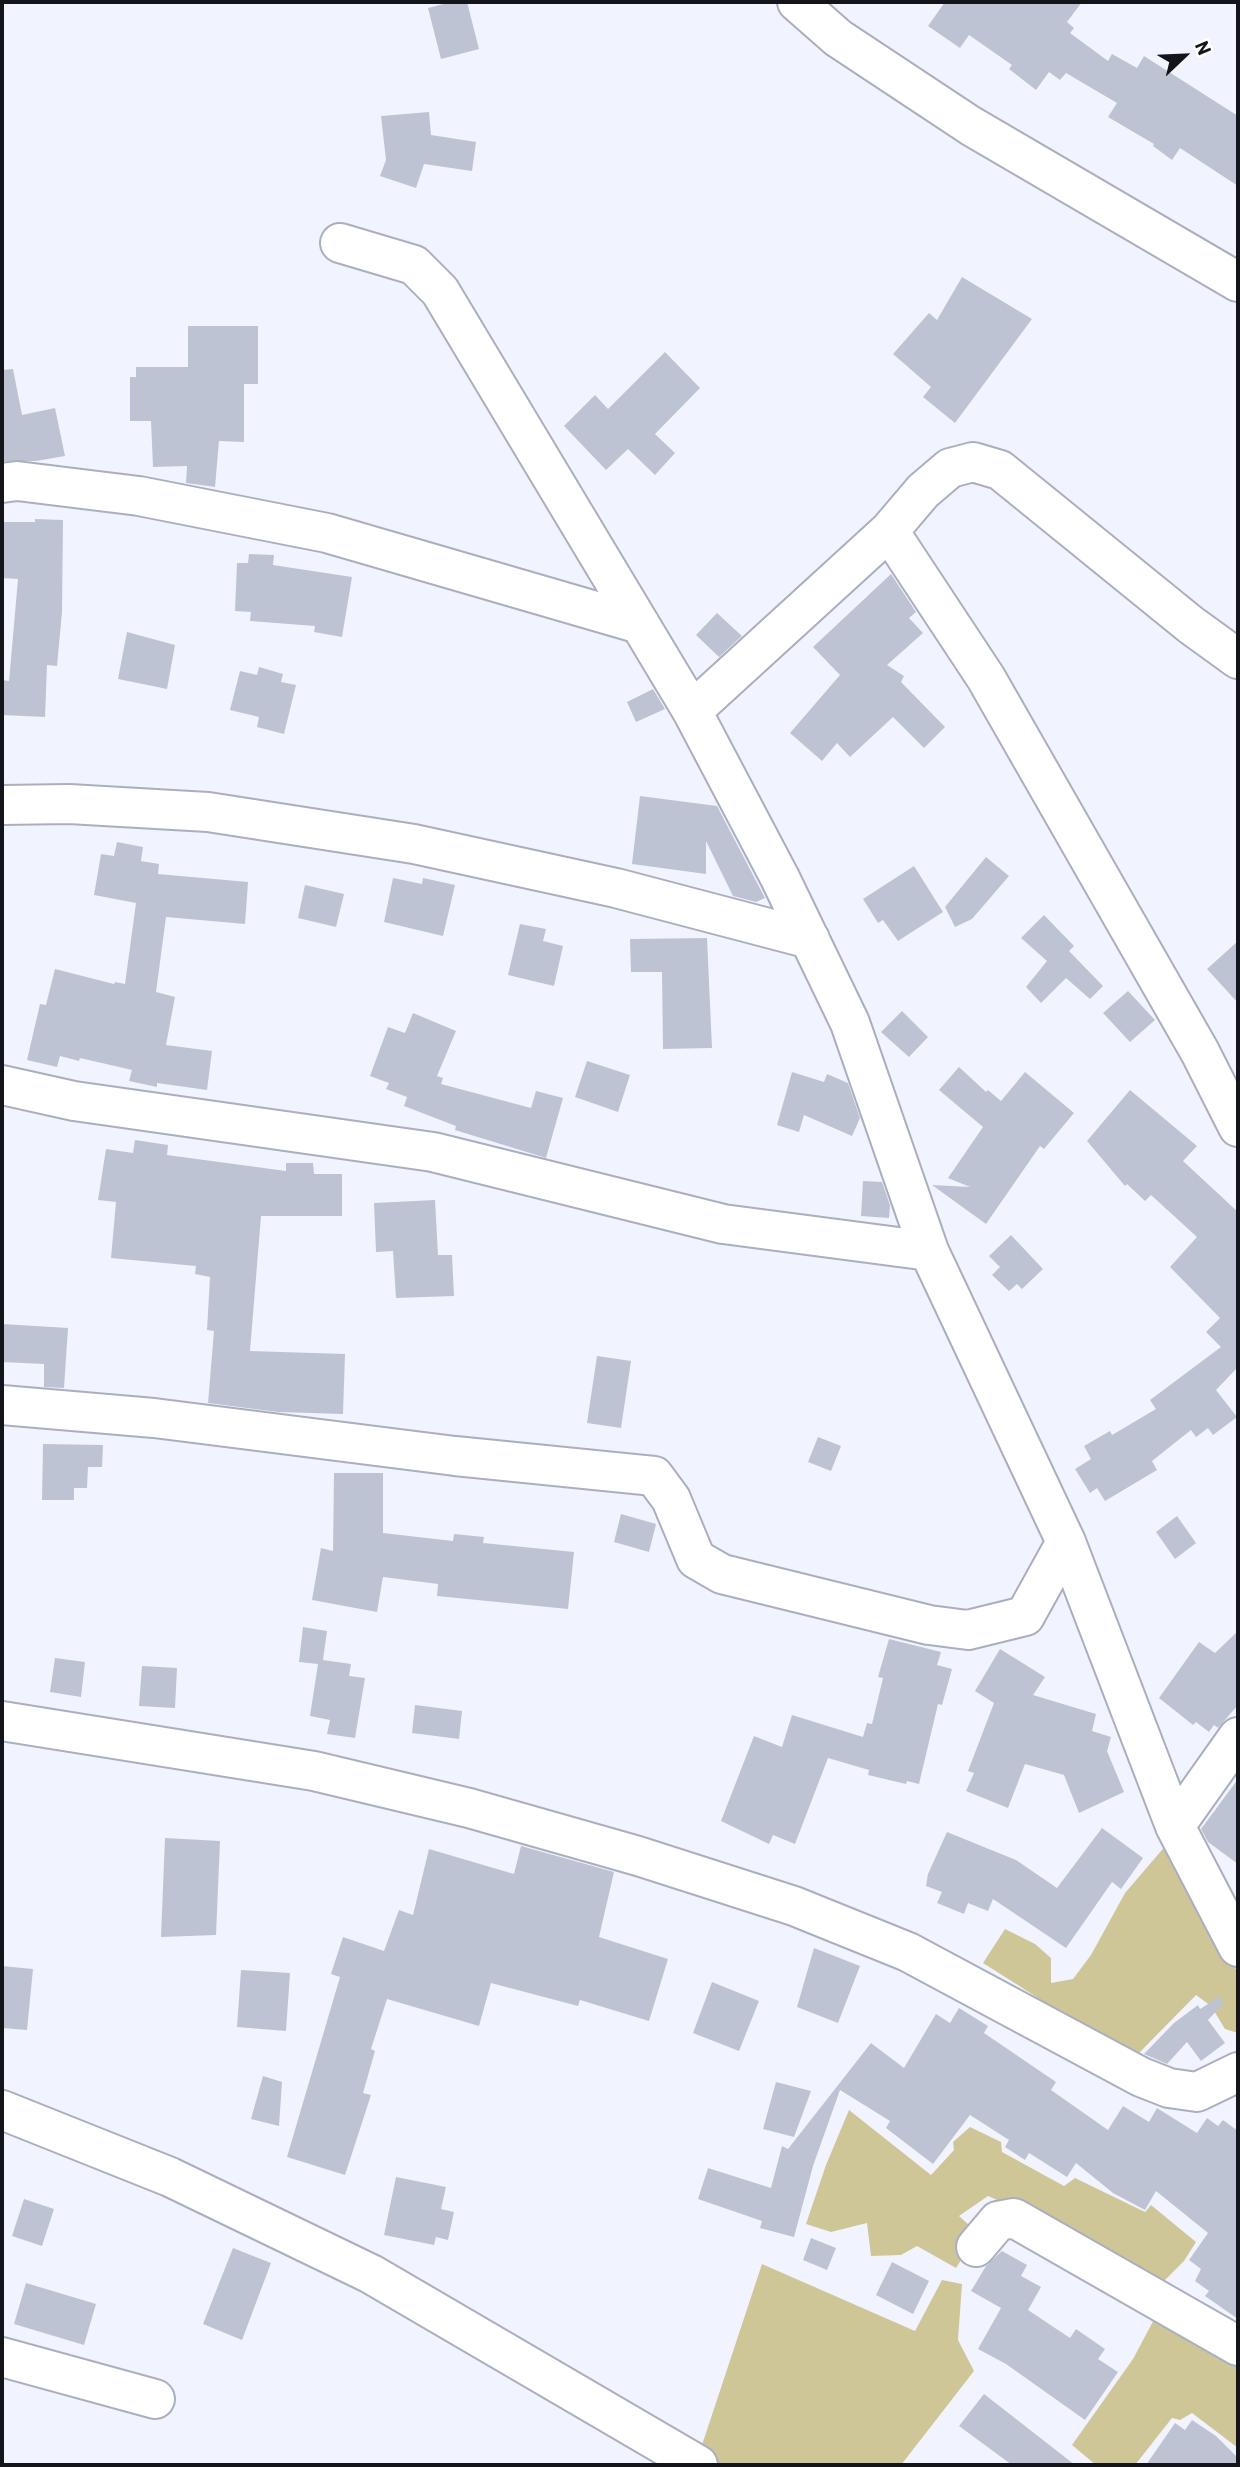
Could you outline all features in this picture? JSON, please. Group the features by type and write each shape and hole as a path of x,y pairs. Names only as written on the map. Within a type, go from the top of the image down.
{"street":[{"path":"797,2 838,38 971,126 1238,282"},
{"path":"340,243 414,265 440,291 692,710 810,939 849,1023 929,1251 1066,1542 1174,1826 1236,1933"},
{"path":"692,710 889,531 923,491 950,468 974,462 1000,470 1191,625 1238,659"},
{"path":"2,483 18,481 139,496 327,533 640,624"},
{"path":"889,531 986,678 1200,1052 1238,1127"},
{"path":"2,805 69,804 208,812 400,842 616,888 810,939"},
{"path":"2,1085 74,1101 432,1152 723,1224 929,1251"},
{"path":"2,1405 154,1418 455,1456 654,1476 671,1499 696,1559 722,1574 929,1625 968,1630 1025,1616 1066,1542"},
{"path":"2,1721 314,1771 495,1815 638,1856 794,1906 908,1952 1141,2077 1169,2088 1198,2092 1238,2072"},
{"path":"1174,1826 1238,1737"},
{"path":"2,2110 170,2177 371,2274 698,2465"},
{"path":"976,2247 998,2221 1014,2218 1238,2346"},
{"path":"2,2357 155,2399"}],"shaded area":[{"path":"1173,1837 1238,1974 1238,2033 1225,2029 1211,2006 1196,1995 1137,2055 1078,2032 1035,1996 983,1963 1005,1929 1035,1944 1051,1958 1051,1983 1073,1979 1091,1955 1125,1893"},
{"path":"849,2110 931,2175 954,2150 953,2142 970,2127 1001,2142 1002,2152 1064,2186 1075,2178 1145,2212 1151,2205 1196,2242 1184,2261 1154,2291 1015,2208 988,2196 959,2216 978,2233 956,2268 917,2246 901,2255 871,2256 867,2223 831,2232 806,2224 826,2165"},
{"path":"762,2264 915,2331 942,2280 962,2284 958,2340 974,2371 901,2465 715,2465 701,2448"},
{"path":"1158,2312 1238,2358 1238,2448 1192,2413 1180,2420 1172,2418 1135,2465 1096,2465 1072,2445 1133,2359"}],"building":[{"path":"451,2 467,2 479,49 441,59 428,8"},
{"path":"945,2 1082,2 1067,22 1074,28 1070,33 1108,61 1112,54 1137,68 1144,56 1238,116 1238,186 1180,148 1172,160 1153,146 1154,144 1108,117 1117,103 1066,73 1060,80 1049,72 1036,90 1009,69 1012,65 969,35 960,48 928,26"},
{"path":"429,112 431,135 476,142 472,171 424,164 416,188 380,176 386,160 381,116"},
{"path":"962,277 1032,319 955,423 923,397 931,387 893,354 929,313 937,320"},
{"path":"188,326 258,326 258,384 244,384 244,442 219,441 215,487 186,483 187,466 153,467 151,421 130,421 130,377 136,377 136,367 188,367"},
{"path":"665,352 700,388 655,434 675,453 655,475 628,449 606,470 564,426 595,395 608,409"},
{"path":"13,369 22,415 55,408 65,456 36,461 3,461 2,370"},
{"path":"35,519 63,520 62,612 57,666 47,665 45,717 2,715 2,680 9,681 18,579 2,578 2,522 35,522"},
{"path":"249,554 274,555 273,565 352,577 342,637 314,632 315,626 250,621 251,612 235,611 237,563 248,563"},
{"path":"891,574 916,612 909,618 923,633 887,665 904,676 901,682 945,727 924,748 893,717 850,757 837,743 822,761 790,733 840,675 813,647"},
{"path":"717,613 742,636 719,657 696,635"},
{"path":"127,632 175,645 167,689 118,679"},
{"path":"259,667 283,674 281,682 296,685 284,734 257,727 259,717 230,710 240,671 257,675"},
{"path":"653,689 665,709 636,722 627,702"},
{"path":"640,796 717,806 765,898 756,902 733,896 706,841 706,874 632,864"},
{"path":"117,842 143,847 141,861 159,864 158,874 248,882 245,924 166,917 156,992 175,997 166,1045 212,1051 207,1090 157,1083 157,1087 129,1081 132,1070 80,1058 79,1061 60,1056 57,1067 27,1060 40,1004 46,1005 55,969 114,984 125,984 136,903 94,895 101,854 114,856"},
{"path":"986,857 1009,876 972,919 955,927 945,907"},
{"path":"914,866 943,912 898,941 883,920 878,923 863,899"},
{"path":"393,878 422,884 423,878 455,885 443,936 384,922"},
{"path":"305,885 344,894 336,927 298,918"},
{"path":"1044,915 1074,946 1069,951 1103,986 1090,999 1066,978 1041,1003 1026,987 1047,961 1021,938"},
{"path":"520,924 546,929 543,941 563,946 554,986 508,975"},
{"path":"707,938 712,1048 663,1049 662,972 631,972 630,939"},
{"path":"1238,941 1238,1003 1207,969"},
{"path":"1128,991 1155,1020 1130,1042 1103,1013"},
{"path":"902,1011 928,1037 909,1057 881,1032"},
{"path":"413,1013 456,1031 437,1076 443,1078 441,1084 531,1108 536,1091 563,1098 546,1158 455,1130 456,1126 404,1106 407,1097 386,1089 389,1083 370,1076 388,1027 405,1033"},
{"path":"587,1061 630,1075 618,1112 575,1097"},
{"path":"959,1067 986,1092 988,1090 1001,1101 1025,1072 1074,1113 1044,1149 1040,1146 986,1224 932,1185 970,1187 948,1178 983,1127 939,1090"},
{"path":"792,1072 824,1082 827,1074 848,1083 860,1118 852,1136 804,1115 799,1132 777,1125"},
{"path":"1130,1090 1197,1146 1183,1161 1238,1212 1238,1367 1216,1390 1237,1417 1213,1435 1208,1428 1196,1437 1191,1430 1152,1461 1157,1470 1105,1501 1097,1488 1090,1493 1075,1469 1091,1459 1084,1446 1110,1431 1112,1435 1156,1409 1150,1400 1221,1347 1206,1332 1220,1318 1170,1267 1197,1237 1151,1195 1145,1201 1127,1184 1125,1186 1087,1141"},
{"path":"135,1140 168,1145 167,1155 286,1171 286,1163 313,1163 314,1174 342,1174 342,1216 261,1216 250,1351 345,1354 343,1414 278,1412 208,1403 214,1331 207,1330 210,1277 195,1274 196,1266 111,1258 116,1202 98,1200 106,1149 133,1153"},
{"path":"863,1181 882,1182 890,1205 889,1218 861,1216"},
{"path":"435,1200 438,1255 452,1255 454,1296 396,1298 393,1251 376,1252 374,1203"},
{"path":"1011,1235 1043,1269 1022,1289 1017,1284 1009,1291 992,1275 1000,1267 989,1256"},
{"path":"2,1324 68,1328 64,1388 44,1387 44,1364 2,1362"},
{"path":"597,1356 631,1361 621,1428 587,1423"},
{"path":"818,1437 841,1446 831,1471 808,1462"},
{"path":"43,1444 103,1445 102,1467 88,1467 87,1488 74,1488 74,1500 42,1500"},
{"path":"334,1473 383,1473 383,1533 453,1541 454,1534 484,1537 483,1543 574,1552 568,1609 437,1596 438,1584 383,1577 377,1612 312,1600 321,1548 333,1551"},
{"path":"621,1514 656,1524 649,1552 614,1542"},
{"path":"1177,1516 1196,1543 1175,1559 1156,1532"},
{"path":"303,1627 327,1631 323,1660 351,1664 349,1676 365,1678 355,1738 327,1734 330,1720 310,1716 318,1664 299,1662"},
{"path":"1238,1631 1238,1705 1218,1728 1214,1725 1209,1732 1196,1722 1193,1725 1159,1698 1199,1642 1215,1653"},
{"path":"889,1639 941,1652 937,1665 952,1669 942,1705 938,1704 919,1784 907,1781 906,1784 868,1775 869,1770 828,1758 795,1844 773,1835 769,1844 721,1821 754,1736 782,1747 792,1715 863,1737 867,1723 872,1724 883,1678 878,1677"},
{"path":"1000,1649 1045,1677 1033,1695 1096,1714 1092,1731 1111,1737 1107,1751 1124,1792 1079,1813 1064,1775 1025,1764 1008,1808 966,1791 974,1773 968,1771 994,1703 975,1691"},
{"path":"55,1658 85,1662 81,1697 50,1692"},
{"path":"142,1666 177,1668 175,1708 139,1706"},
{"path":"415,1705 462,1711 459,1739 412,1733"},
{"path":"1238,1779 1238,1864 1208,1842 1201,1829"},
{"path":"1102,1828 1143,1858 1121,1889 1112,1882 1066,1948 993,1899 988,1911 968,1903 964,1914 937,1903 942,1892 926,1886 928,1874 947,1832 1016,1860 1057,1888"},
{"path":"165,1838 220,1841 216,1935 161,1937"},
{"path":"521,1846 614,1872 599,1937 668,1959 649,2021 580,2000 578,2006 491,1983 479,2026 387,1999 371,2049 375,2051 363,2093 371,2095 345,2175 287,2157 340,1977 331,1974 343,1937 384,1951 399,1910 413,1915 429,1849 514,1874"},
{"path":"814,1948 860,1966 838,2023 797,2007"},
{"path":"2,1966 33,1969 27,2030 2,2028"},
{"path":"241,1970 290,1973 286,2031 237,2027"},
{"path":"712,1982 759,2001 739,2051 693,2033"},
{"path":"1219,1997 1224,2003 1208,2020 1225,2043 1201,2061 1187,2042 1167,2064 1144,2054 1174,2023 1198,2005 1200,2009"},
{"path":"959,2008 988,2026 984,2033 1056,2082 1051,2090 1108,2130 1123,2106 1149,2122 1157,2108 1197,2133 1207,2118 1218,2126 1223,2120 1238,2131 1238,2319 1205,2296 1209,2291 1195,2281 1201,2269 1189,2260 1208,2233 1156,2191 1145,2210 1113,2193 1076,2163 1067,2177 1029,2153 1025,2160 1005,2147 1009,2140 970,2115 933,2164 886,2128 890,2121 840,2090 813,2166 794,2237 760,2228 762,2221 698,2199 708,2168 771,2188 782,2146 788,2149 871,2043 904,2068 936,2014 950,2023"},
{"path":"263,2076 282,2082 279,2126 251,2119"},
{"path":"776,2082 811,2091 794,2137 763,2129"},
{"path":"396,2177 446,2187 441,2209 454,2212 448,2240 436,2237 434,2245 384,2235"},
{"path":"24,2199 54,2209 42,2246 12,2236"},
{"path":"811,2238 836,2248 827,2270 803,2260"},
{"path":"233,2248 271,2263 242,2340 203,2324"},
{"path":"1002,2251 1027,2265 1021,2276 1041,2287 1028,2310 1070,2338 1076,2329 1105,2349 1098,2359 1118,2372 1085,2420 1006,2364 978,2349 1001,2308 971,2291 986,2266"},
{"path":"892,2262 929,2281 913,2314 876,2295"},
{"path":"26,2283 96,2304 84,2345 14,2324"},
{"path":"984,2394 1075,2465 1012,2465 959,2426"},
{"path":"1192,2420 1216,2436 1238,2458 1238,2465 1146,2465 1175,2423 1185,2430"}]}
